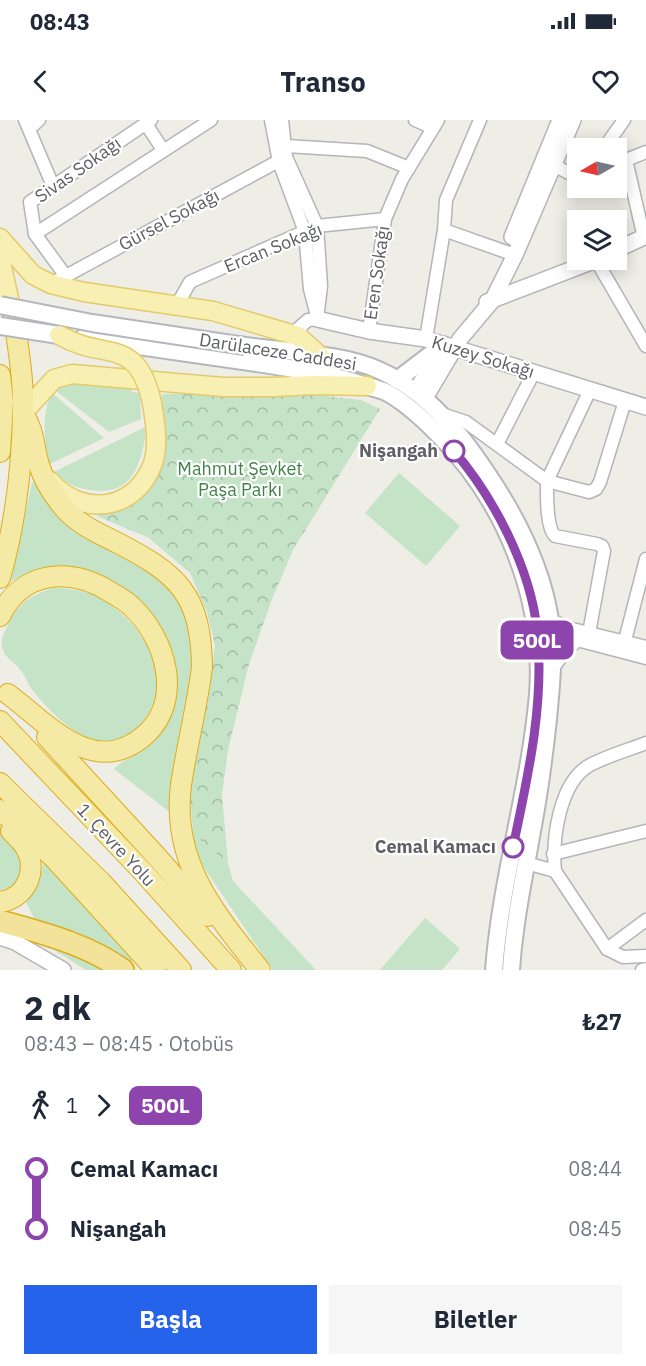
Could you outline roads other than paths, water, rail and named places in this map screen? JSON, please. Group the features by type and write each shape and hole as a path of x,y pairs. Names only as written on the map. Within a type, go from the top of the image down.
{"highway":[{"path":"0,578 12,532 23,413 22,380 8,325"},
{"path":"0,375 0,452"},
{"path":"23,413 32,430 39,464 51,492 75,519 159,566 184,592 193,608 198,627 202,667 181,787 181,823 188,858 209,902 219,919 259,970"},
{"path":"0,616 18,592 40,579 60,575 88,581 103,587 131,605 142,618 165,660 167,678 164,705 154,725 134,743 120,749 102,752 86,750 63,738 4,690"},
{"path":"4,690 259,970"},
{"name":"1. Çevre Yolu","path":"1,721 144,873 231,970"},
{"name":"1. Çevre Yolu","path":"0,783 101,882 181,970"},
{"path":"0,810 53,857 156,970"},
{"path":"0,821 23,845 29,858 31,875 20,895 0,902"},
{"path":"0,921 91,951 123,970"}],"main road":[{"path":"0,238 33,275 58,280 84,292 213,311 298,336 320,356"},
{"path":"0,258 8,325"},
{"path":"0,290 8,325"},
{"name":"Darülaceze Caddesi","path":"0,305 92,323 349,361 372,368 397,380 420,395 441,414 478,459 507,505 536,564 544,589 546,626"},
{"name":"Darülaceze Caddesi","path":"8,325 59,335 327,374 384,391 412,410 443,439 462,461 493,506 519,563 530,596 546,626"},
{"path":"43,474 63,494 83,503 111,504 127,497 142,483 154,460 155,426 152,403 142,371 118,353 71,342 59,335"},
{"path":"397,380 449,346"},
{"path":"23,413 54,379 72,374 223,387 367,386"},
{"path":"412,410 420,395"},
{"path":"499,970 520,894 542,772 552,669 546,626"},
{"path":"499,970 503,893 532,746 546,626"}],"street":[{"path":"58,280 35,234 211,120"},
{"path":"271,120 304,232 310,289 317,319"},
{"path":"282,120 282,153 317,226 321,286 317,319"},
{"path":"415,120 436,124"},
{"path":"426,339 444,230 446,200 480,120"},
{"path":"549,162 560,120"},
{"path":"420,395 466,321 491,294 511,253 549,162 573,120"},
{"path":"618,138 624,120"},
{"path":"148,122 163,150"},
{"name":"Sivas Sokağı","path":"35,234 30,202 148,122"},
{"path":"32,123 53,186"},
{"name":"Eren Sokağı","path":"369,331 385,219 402,179 436,124"},
{"path":"627,151 646,152"},
{"path":"282,153 367,152 409,168"},
{"name":"Gürsel Sokağı","path":"58,280 282,153"},
{"path":"549,162 567,172"},
{"path":"627,186 644,233"},
{"name":"Ercan Sokağı","path":"177,305 190,282 317,226 385,219"},
{"path":"444,230 511,253"},
{"path":"627,238 644,233"},
{"path":"627,243 644,233"},
{"path":"491,294 567,264"},
{"path":"491,294 567,269"},
{"path":"602,270 646,346"},
{"path":"292,334 308,320 317,319"},
{"name":"Kuzey Sokağı","path":"317,319 369,331 426,339 646,407"},
{"path":"497,444 534,372"},
{"path":"552,669 567,649 584,637 604,551 602,546 597,544 555,536 551,532 547,495 548,481 590,390"},
{"path":"441,414 466,422 548,481 589,492 596,489 625,401"},
{"path":"623,646 646,560"},
{"path":"546,626 562,636 584,637 623,646 646,647"},
{"path":"623,646 646,658"},
{"path":"646,743 587,766 568,788 557,822 553,854 555,871 607,949 624,957 646,956"},
{"path":"553,854 646,831"},
{"path":"526,863 555,871"},
{"path":"607,949 646,920"},
{"path":"0,937 15,942 63,970"}],"place":[{"name":"Nişangah","path":"454,451"},
{"name":"Cemal Kamacı","path":"513,847"}],"park label":[{"name":"Mahmut Şevket Paşa Parkı","path":"240,479"}]}
